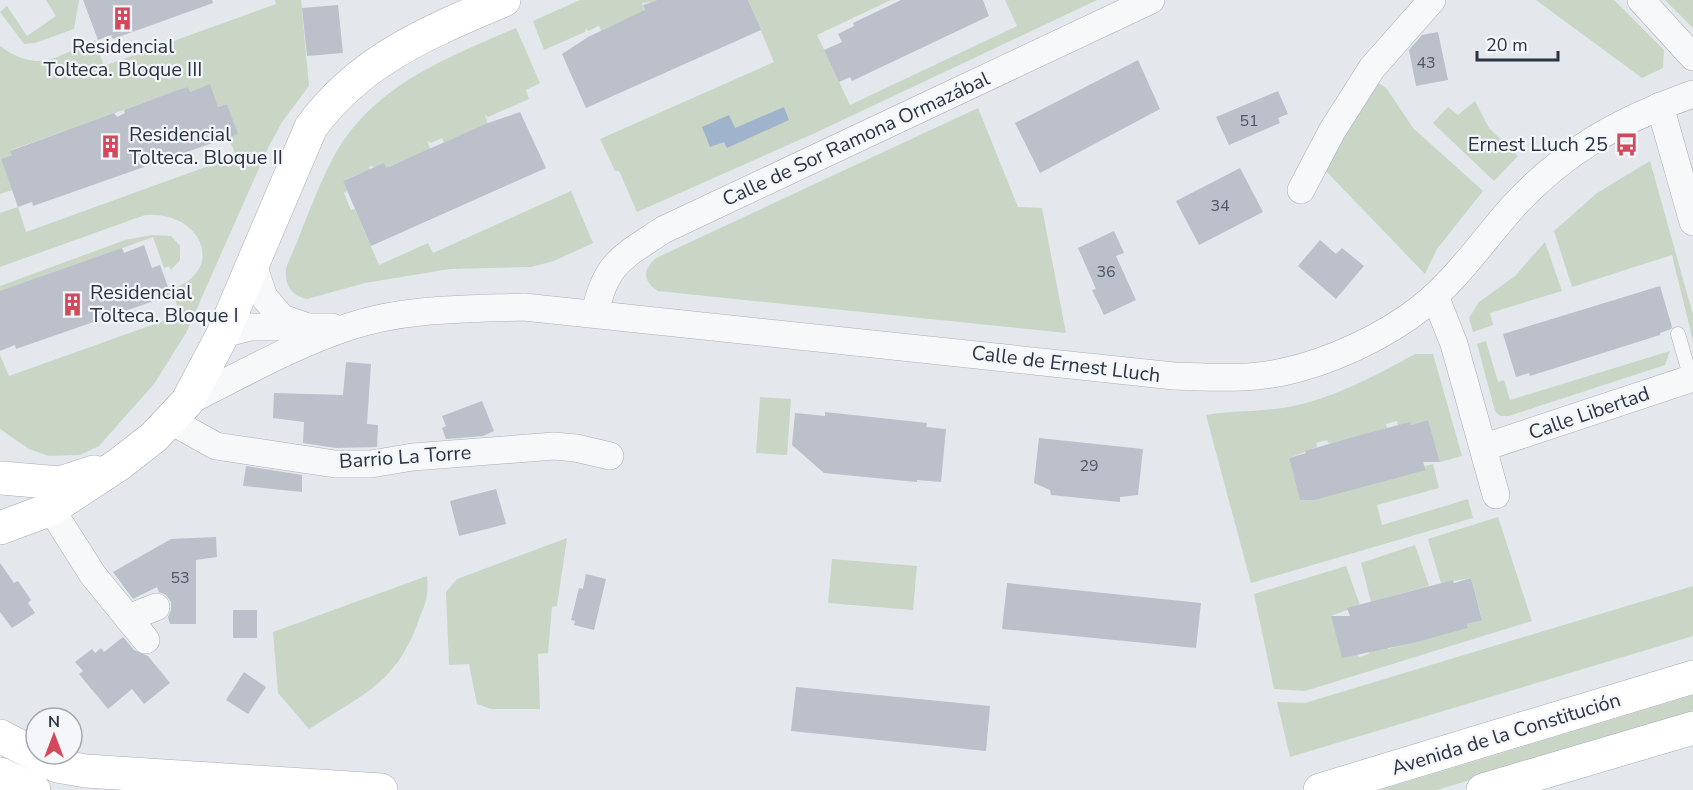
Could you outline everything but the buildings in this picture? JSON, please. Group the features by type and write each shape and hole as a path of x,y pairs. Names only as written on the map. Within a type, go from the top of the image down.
{"main road":[{"path":"0,528 51,509 118,465 179,412 223,334 311,127 326,107 376,63 425,34 504,0"},
{"path":"0,522 6,496 1,476 60,483 118,465"},
{"name":"Avenida de la Constitución","path":"1320,790 1693,677"},
{"path":"1483,790 1693,728"},
{"path":"0,736 35,757 57,766 86,771 381,790"},
{"path":"0,774 34,790"}],"street":[{"name":"Calle de Sor Ramona Ormazábal","path":"596,314 607,274 625,256 663,230 1151,0"},
{"path":"1301,190 1332,131 1366,78 1432,0"},
{"path":"1641,0 1693,57"},
{"name":"Calle de Ernest Lluch","path":"179,412 292,349 349,327 395,316 524,307 1173,376 1282,372 1319,361 1360,344 1422,308 1513,207 1564,160 1616,126 1693,94"},
{"path":"1660,106 1693,222"},
{"name":"Calle de Ernest Lluch","path":"252,262 264,297 282,318 309,328"},
{"path":"1435,296 1454,344 1485,447 1496,495"},
{"name":"Calle de Ernest Lluch","path":"223,334 251,327 349,327"},
{"name":"Calle de Ernest Lluch","path":"223,334 246,347 292,349"},
{"name":"Calle Libertad","path":"1485,447 1692,378"},
{"name":"Barrio La Torre","path":"179,412 216,446 335,464 371,464 413,457 554,446 576,448 610,456"},
{"path":"51,509 93,575 146,640"},
{"path":"128,618 156,607"}],"lane":[{"path":"1678,334 1692,378"}],"green space":[{"path":"46,0 79,0 74,29 35,43 24,44 0,12 7,6 27,36 56,16"},
{"path":"275,0 301,0 309,86 282,122 268,148 186,333 154,384 99,446 80,455 49,456 29,449 0,429 0,355 9,376 180,315 172,289 189,280 199,268 203,255 200,243 192,231 180,222 164,216 145,215 0,267 0,213 18,207 26,232 236,156 228,136 237,133 227,104 218,107 210,85 190,92 188,87 11,150 12,155 1,159 12,190 0,194 0,46 26,59 37,61 58,57 95,40 104,66 276,4"},
{"path":"580,0 669,0 642,3 645,12 604,29 606,34 603,36 599,26 588,31 586,28 585,32 544,50 533,21"},
{"path":"748,0 891,0 817,35 850,105 1017,26 1005,0 1097,0 815,133 637,212 619,171 615,171 600,139 774,62"},
{"path":"1536,0 1614,0 1664,50 1663,68 1642,78"},
{"path":"1665,0 1693,0 1693,28"},
{"path":"516,28 540,83 526,90 529,99 488,117 485,115 488,124 447,141 449,146 446,148 442,138 431,143 427,141 431,150 389,166 391,172 369,167 372,175 360,173 343,181 347,191 344,193 351,210 355,209 379,265 428,243 433,253 571,191 593,243 554,261 531,267 450,269 365,283 307,299 296,295 286,279 286,268 326,171 349,133 368,111 413,77 463,51"},
{"path":"1376,81 1387,89 1413,128 1483,191 1437,249 1425,274 1323,168"},
{"path":"1475,101 1489,128 1518,156 1494,181 1433,123 1448,107 1458,115"},
{"path":"978,108 1018,207 1042,208 1066,333 658,291 649,283 647,271 656,258"},
{"path":"1650,161 1693,315 1693,341 1672,255 1572,287 1554,231 1597,193"},
{"path":"152,235 171,236 180,246 180,260 171,270 169,266 164,268 153,237 0,292 0,286 125,240"},
{"path":"1545,242 1562,291 1490,313 1493,325 1473,332 1469,318 1479,302 1515,276"},
{"path":"1486,341 1498,382 1504,380 1510,400 1670,351 1665,365 1509,416 1500,416 1495,411 1477,344"},
{"path":"1415,354 1433,354 1462,456 1440,462 1428,420 1398,426 1397,421 1386,424 1387,428 1329,444 1327,440 1316,443 1317,447 1289,458 1300,500 1426,469 1425,466 1433,464 1439,488 1377,505 1382,525 1468,499 1473,518 1251,583 1206,415 1275,409 1312,401 1365,380"},
{"path":"760,397 791,399 787,455 756,453"},
{"path":"1498,517 1532,621 1305,691 1274,689 1254,594 1346,566 1360,605 1331,616 1343,658 1357,654 1359,657 1369,654 1368,651 1387,646 1388,649 1468,628 1467,624 1482,619 1471,578 1441,583 1428,539"},
{"path":"567,538 557,606 552,607 548,653 538,654 540,709 491,709 477,704 469,664 449,665 446,592 457,579"},
{"path":"1415,545 1429,586 1371,602 1361,563"},
{"path":"832,559 917,566 913,610 828,603"},
{"path":"427,576 427,596 424,606 408,645 398,662 374,687 309,729 278,693 273,632"},
{"path":"1693,586 1693,636 1290,757 1277,702 1305,703"},
{"path":"1693,695 1693,712 1437,790 1380,790"}],"water":[{"path":"784,107 789,120 727,148 724,142 710,147 702,127 729,115 735,128"}],"place":[{"name":"Residencial Tolteca. Bloque III","path":"123,19"},
{"name":"Ernest Lluch 25","path":"1626,144"},
{"name":"Residencial Tolteca. Bloque II","path":"111,146"},
{"name":"Residencial Tolteca. Bloque I","path":"72,304"}]}
